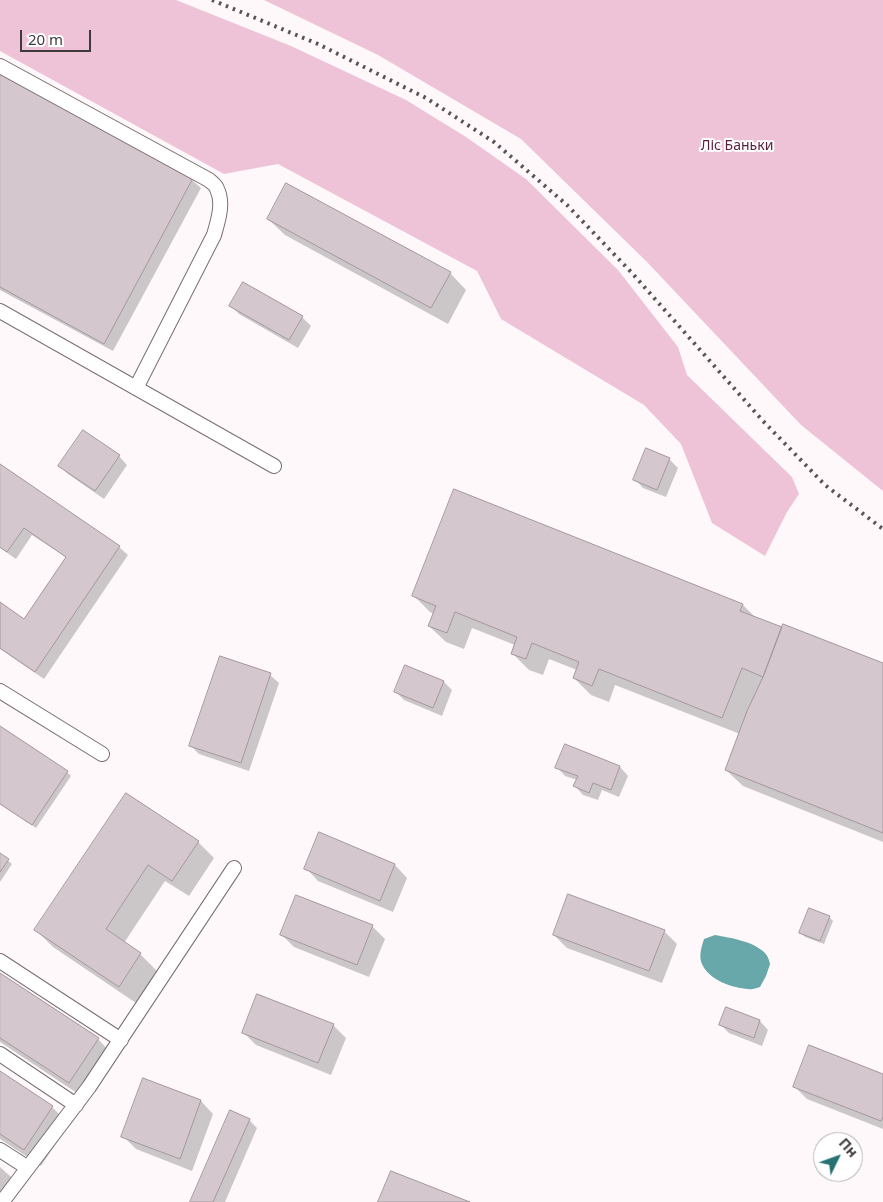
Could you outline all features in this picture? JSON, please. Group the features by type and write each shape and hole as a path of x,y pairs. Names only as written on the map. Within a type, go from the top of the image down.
{"lane":[{"path":"0,66 209,180 217,187 220,205 214,235 136,388"},
{"path":"0,311 274,466"},
{"path":"0,691 102,754"},
{"path":"2,1202 89,1087 234,868"},
{"path":"0,960 121,1040"},
{"path":"0,1054 76,1105"},
{"path":"0,1150 28,1168"}],"green space":[{"path":"0,0 176,0 291,46 406,100 466,137 526,179 618,270 678,347 687,375 792,477 799,494 787,512 765,556 712,523 681,444 644,405 501,319 477,271 278,164 224,174 0,51"},
{"name":"Ліс Баньки","path":"264,0 883,0 883,491 801,425 647,262 521,139 378,55"}],"water":[{"path":"715,935 748,943 766,954 770,964 760,987 749,989 736,987 711,976 703,966 700,956 704,939"}],"building":[{"path":"0,74 193,178 104,344 0,287"},
{"path":"286,183 451,272 431,308 267,219"},
{"path":"243,282 303,316 289,340 229,306"},
{"path":"83,430 120,455 95,491 58,466"},
{"path":"646,448 670,458 657,490 633,480"},
{"path":"0,464 120,546 35,672 0,648 0,602 24,619 66,557 24,528 7,552 0,547"},
{"path":"454,489 743,604 740,611 782,627 763,677 742,668 722,718 599,669 592,686 573,678 579,662 532,643 526,659 511,654 517,637 455,612 447,633 428,626 436,606 412,596"},
{"path":"783,624 883,663 883,833 725,770"},
{"path":"220,656 271,673 241,763 189,746"},
{"path":"405,665 444,681 433,708 394,692"},
{"path":"0,726 68,771 32,825 0,804"},
{"path":"565,744 620,766 611,790 593,783 589,793 573,786 578,776 555,768"},
{"path":"126,793 199,841 172,881 148,865 106,929 141,953 119,987 34,930"},
{"path":"319,832 395,864 380,901 304,869"},
{"path":"0,853 9,859 0,872"},
{"path":"568,894 665,930 649,971 553,935"},
{"path":"296,895 373,925 357,965 280,935"},
{"path":"809,908 830,916 820,941 799,933"},
{"path":"0,973 99,1038 69,1083 0,1038"},
{"path":"257,994 334,1024 318,1063 242,1033"},
{"path":"726,1007 760,1020 754,1038 719,1025"},
{"path":"809,1045 883,1074 883,1117 881,1121 793,1087"},
{"path":"0,1071 53,1106 24,1150 0,1134"},
{"path":"143,1078 201,1100 180,1159 121,1137"},
{"path":"230,1110 250,1119 213,1202 190,1202"},
{"path":"391,1171 470,1202 378,1202"}],"railway":[{"path":"212,0 318,44 426,98 494,142 567,205 632,273 763,421 825,485 883,529"}]}
